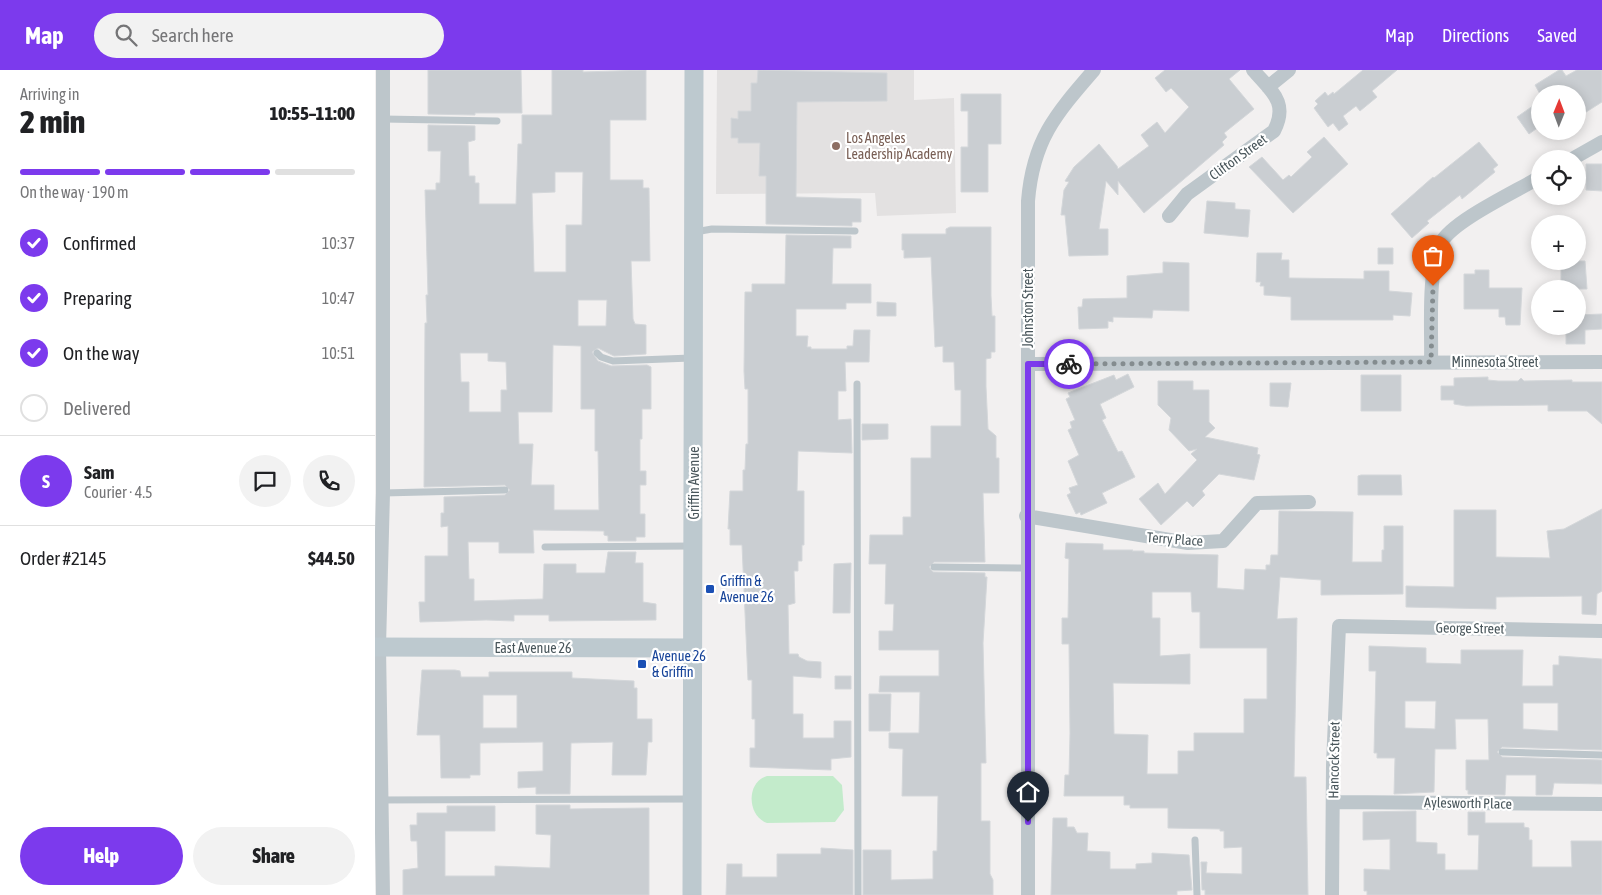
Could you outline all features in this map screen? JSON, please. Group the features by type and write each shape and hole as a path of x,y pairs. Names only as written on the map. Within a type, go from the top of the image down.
{"street":[{"path":"383,70 383,119 379,193 383,493 377,647 379,800 383,895"},
{"name":"Griffin Avenue","path":"692,895 694,70"},
{"name":"Johnston Street","path":"1028,895 1026,516 1028,201 1030,174 1038,148 1050,125 1094,70"},
{"name":"Clifton Street","path":"1169,216 1187,194 1274,130 1281,118 1280,104 1253,70"},
{"path":"1268,87 1289,70"},
{"path":"1586,151 1602,142"},
{"path":"1431,362 1433,266 1442,242 1461,223 1531,182"},
{"name":"Minnesota Street","path":"1028,364 1602,362"},
{"name":"Terry Place","path":"1026,516 1188,542 1223,540 1257,503 1309,502"},
{"name":"George Street","path":"1339,626 1602,631"},
{"name":"Hancock Street","path":"1332,895 1339,626"},
{"name":"East Avenue 26","path":"377,647 692,648"},
{"name":"Aylesworth Place","path":"1334,802 1602,804"}],"lane":[{"path":"383,119 497,121"},
{"path":"695,232 712,229 855,232"},
{"path":"597,353 601,357 613,361 694,358"},
{"path":"857,384 858,895"},
{"path":"383,493 505,490"},
{"path":"545,546 693,546"},
{"path":"934,567 1027,568"},
{"path":"1502,752 1602,755"},
{"path":"379,800 691,799"},
{"path":"1195,840 1197,895"}],"shaded area":[{"name":"Los Angeles Leadership Academy","path":"717,70 914,70 914,100 954,98 956,213 877,216 875,193 716,194"}],"green space":[{"path":"767,776 833,776 842,785 844,810 835,822 767,823 756,814 753,807 752,792 760,779"}],"building":[{"path":"428,70 521,70 522,113 428,114"},
{"path":"552,70 583,70 583,72 646,70 646,120 610,120 610,180 643,180 643,188 649,188 650,261 631,261 633,319 635,324 646,325 646,354 614,356 598,348 592,352 598,361 611,366 647,365 651,367 651,409 642,409 642,439 640,439 640,471 646,471 646,485 640,485 640,514 645,514 645,537 636,537 636,541 608,541 608,536 604,535 604,531 533,530 534,553 499,553 499,542 468,542 469,579 474,579 474,601 543,599 544,564 576,564 576,573 605,573 608,552 636,552 635,563 643,563 643,602 656,604 656,620 549,621 549,615 514,615 514,621 420,622 419,602 425,602 425,556 448,556 448,526 441,527 441,513 444,513 444,497 505,495 510,490 505,485 424,487 425,323 427,323 426,295 428,295 425,190 436,190 436,183 440,183 441,151 428,151 428,125 475,126 475,140 468,142 469,176 475,176 475,183 479,183 479,204 516,204 518,144 522,144 522,115 552,115","holes":["555,172 583,172 582,225 566,225 566,272 534,272 532,193 555,192","578,300 607,300 606,326 578,326","553,345 581,346 581,409 595,409 595,451 598,451 599,510 554,510 554,485 531,485 533,444 519,444 518,412 552,412","460,353 488,353 488,361 506,362 507,390 501,390 501,412 469,412 469,382 461,382"]},
{"path":"758,70 887,73 887,101 797,102 796,197 861,199 861,222 852,222 852,226 766,224 766,176 759,176 760,143 738,143 738,138 731,138 731,118 738,119 738,111 751,111 751,83 757,83"},
{"path":"1165,70 1240,70 1229,79 1254,109 1224,133 1227,137 1222,142 1224,145 1144,213 1118,181 1118,195 1106,181 1099,229 1108,229 1108,255 1069,256 1065,215 1061,215 1064,190 1069,182 1065,181 1074,167 1099,144 1118,169 1149,146 1141,135 1157,122 1165,133 1189,107 1171,88 1166,92 1155,78"},
{"path":"1363,70 1397,70 1372,91 1377,97 1360,111 1356,106 1343,116 1348,124 1339,131 1333,123 1328,127 1314,108 1318,104 1315,101 1325,92 1328,96 1333,92 1334,94"},
{"path":"1559,70 1562,70 1566,76 1577,70 1602,70 1602,102 1586,112 1586,85 1535,85"},
{"path":"961,94 1001,94 1001,144 988,144 988,192 961,192 961,147 968,147 968,111 961,111"},
{"path":"1531,107 1531,133 1529,134 1517,117"},
{"path":"1324,137 1348,164 1293,213 1249,167 1262,157 1283,180 1289,175 1291,177 1312,157 1307,152"},
{"path":"1479,142 1498,165 1493,169 1495,172 1462,199 1460,195 1427,221 1429,223 1412,238 1391,214 1433,177"},
{"path":"1586,164 1602,164 1602,191 1586,190"},
{"path":"1207,201 1235,203 1235,209 1250,210 1248,237 1204,233"},
{"path":"950,227 991,227 991,296 992,316 995,316 995,352 991,352 991,358 986,359 986,387 988,429 996,436 996,458 999,458 999,493 983,493 985,562 934,562 929,567 933,572 985,573 985,577 987,577 983,643 986,763 981,763 981,821 990,821 990,874 993,880 993,895 863,895 863,850 891,850 891,880 933,879 933,851 937,851 938,796 902,796 903,749 889,748 889,733 919,733 920,692 879,692 880,676 939,676 939,650 879,650 879,631 893,631 894,604 885,604 886,564 869,564 870,535 903,535 903,517 911,517 911,458 931,458 931,426 961,426 961,390 955,390 954,362 943,362 943,346 935,347 931,257 904,258 904,250 902,250 902,234 946,234 946,229"},
{"path":"786,235 851,236 851,248 833,248 832,284 871,284 871,303 846,303 846,309 796,309 796,336 808,336 807,347 811,347 811,349 847,349 847,346 853,346 854,330 870,330 869,362 845,362 846,391 838,391 838,420 851,419 852,453 798,451 797,491 804,491 804,545 802,545 802,561 798,561 798,571 794,571 795,603 788,605 789,654 798,654 799,657 807,661 821,662 821,678 793,676 793,714 803,714 803,738 834,738 834,721 851,721 851,757 831,759 831,770 750,767 750,748 755,748 755,719 752,719 752,680 748,680 742,545 730,545 730,529 728,529 730,491 743,491 743,470 745,470 746,444 748,444 748,389 745,389 744,371 745,292 752,292 752,284 785,284"},
{"path":"1378,248 1393,248 1393,264 1378,264"},
{"path":"1257,253 1282,253 1281,260 1289,260 1289,278 1364,279 1364,271 1389,271 1389,291 1412,293 1410,316 1393,315 1393,320 1291,320 1291,297 1264,295 1264,286 1260,286 1261,282 1256,282"},
{"path":"1163,262 1189,263 1189,311 1153,310 1152,318 1113,317 1113,322 1108,321 1108,328 1079,329 1078,307 1082,307 1083,299 1127,298 1127,276 1163,273"},
{"path":"1475,270 1489,270 1489,288 1522,288 1520,325 1506,325 1505,317 1499,317 1499,309 1464,309 1464,274 1475,274"},
{"path":"1561,270 1586,270 1587,289 1586,280 1561,280"},
{"path":"877,302 896,303 896,316 877,316"},
{"path":"1602,314 1602,329 1586,330 1586,315"},
{"path":"1566,335 1585,335 1585,344 1566,344"},
{"path":"1128,374 1134,387 1100,404 1106,418 1102,420 1118,452 1122,451 1135,477 1102,493 1107,503 1081,515 1080,512 1076,514 1067,495 1071,493 1069,488 1078,485 1068,461 1079,455 1068,430 1072,428 1070,422 1075,420 1066,399 1070,397 1068,393 1114,375 1116,380"},
{"path":"1361,375 1401,375 1401,411 1361,411"},
{"path":"1488,377 1488,380 1498,381 1518,381 1521,378 1524,381 1572,380 1572,382 1602,382 1602,424 1587,411 1548,411 1548,405 1466,406 1454,404 1454,400 1441,400 1441,386 1454,386 1454,378"},
{"path":"1158,381 1193,381 1193,390 1209,390 1209,422 1215,428 1205,437 1258,448 1257,454 1260,455 1254,480 1219,474 1202,491 1205,495 1193,507 1187,501 1161,525 1139,499 1158,483 1165,494 1197,460 1191,454 1197,449 1189,451 1169,430 1171,418 1158,405"},
{"path":"1270,383 1291,383 1288,407 1270,406"},
{"path":"862,424 888,424 888,439 862,440"},
{"path":"1401,475 1402,495 1358,495 1358,476"},
{"path":"1602,509 1602,591 1597,594 1596,615 1582,614 1582,596 1496,597 1496,609 1406,607 1406,586 1454,587 1454,510 1496,510 1496,557 1550,558 1547,531 1564,529"},
{"path":"1279,511 1353,512 1352,562 1382,562 1384,526 1403,526 1403,594 1321,595 1321,580 1280,577 1277,619 1297,618 1294,777 1306,777 1308,895 1205,895 1205,890 1202,890 1201,862 1207,862 1206,873 1242,874 1242,847 1224,848 1224,831 1220,831 1220,829 1168,828 1168,808 1130,808 1130,805 1124,805 1124,796 1064,796 1065,775 1069,775 1070,733 1069,644 1062,644 1062,618 1068,618 1069,559 1065,558 1066,543 1103,544 1103,550 1218,555 1217,588 1244,590 1245,569 1266,570 1266,565 1270,565 1271,555 1278,555","holes":["1152,592 1191,592 1192,612 1200,612 1200,648 1267,648 1267,699 1244,699 1244,733 1194,733 1194,751 1178,751 1178,774 1147,774 1148,735 1114,734 1113,683 1190,684 1190,654 1160,656 1160,618 1152,618"]},
{"path":"851,563 850,613 833,613 834,564"},
{"path":"1369,646 1426,648 1426,663 1461,664 1461,650 1523,650 1522,686 1553,686 1553,665 1559,665 1559,656 1602,659 1602,750 1502,747 1497,752 1502,757 1602,760 1602,784 1554,783 1552,795 1536,795 1536,775 1506,775 1505,795 1468,794 1468,790 1466,790 1466,760 1489,760 1488,719 1455,719 1456,749 1435,749 1434,792 1394,794 1395,758 1377,758 1377,753 1374,753 1376,671 1369,671","holes":["1405,701 1436,701 1435,729 1405,728","1523,703 1558,703 1558,731 1523,729"]},
{"path":"422,670 455,670 460,671 461,677 489,677 489,672 572,672 572,678 634,681 634,688 637,688 637,719 652,719 652,742 648,742 646,775 612,775 613,742 571,743 570,794 536,794 536,787 518,788 518,772 543,771 543,742 480,743 480,775 470,775 470,778 441,778 440,735 417,735","holes":["483,695 517,695 517,728 483,728"]},
{"path":"835,676 851,676 851,689 835,689"},
{"path":"869,694 891,694 890,731 869,731"},
{"path":"536,805 570,805 570,809 649,808 649,895 403,895 403,870 418,868 417,841 411,841 410,825 417,825 417,813 447,813 447,806 495,806 495,831 445,831 445,876 495,876 495,866 550,868 551,835 536,834"},
{"path":"1416,811 1416,842 1437,843 1437,854 1445,854 1445,870 1478,870 1479,835 1468,835 1468,812 1485,812 1485,823 1524,823 1524,827 1529,828 1529,840 1532,840 1532,867 1572,867 1571,841 1602,841 1602,895 1367,895 1367,891 1364,891 1364,869 1390,870 1390,839 1363,840 1363,812"},
{"path":"1053,818 1067,818 1067,827 1074,827 1077,833 1088,833 1087,851 1110,852 1110,869 1136,869 1136,864 1152,863 1152,853 1189,855 1192,890 1177,891 1177,895 1051,895"},
{"path":"821,848 853,850 853,895 726,895 727,864 742,864 742,877 777,877 777,854 821,854"}],"way so far":[{"path":"1069,364 1431,362 1433,286"}],"place":[{"name":"Los Angeles Leadership Academy","path":"836,146"},
{"name":"Griffin & Avenue 26","path":"710,589"},
{"name":"Avenue 26 & Griffin","path":"642,664"}],"route":[{"path":"1028,822 1026,516 1028,364 1069,364"}]}
